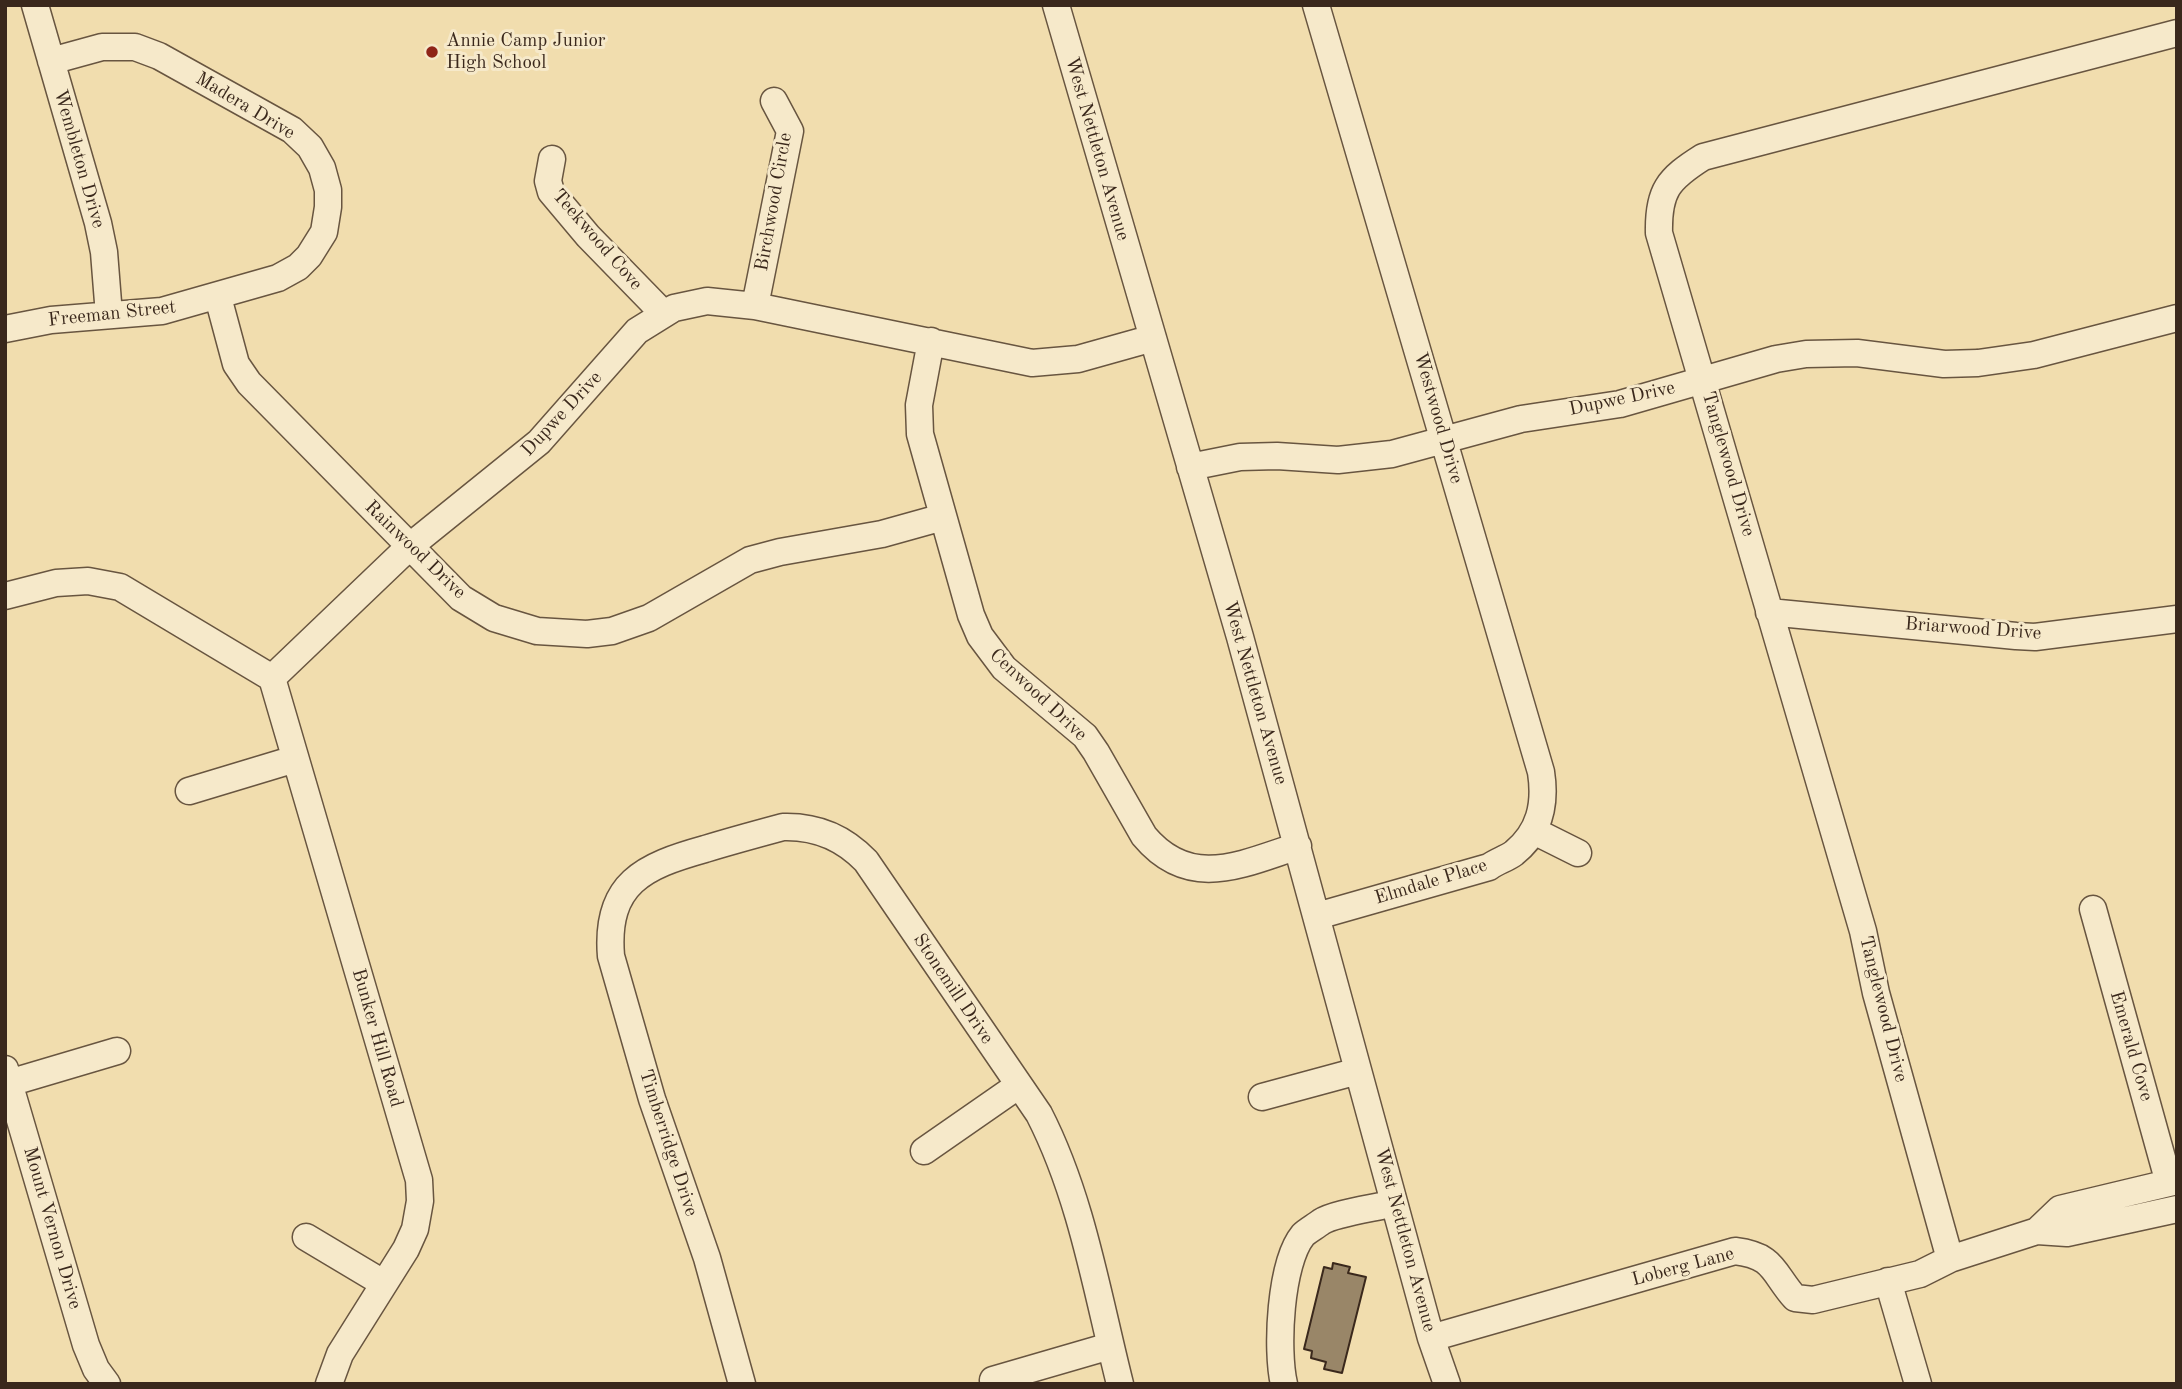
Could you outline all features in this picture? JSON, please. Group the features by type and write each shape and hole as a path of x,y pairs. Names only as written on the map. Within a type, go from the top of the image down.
{"street":[{"name":"Wembleton Drive","path":"35,5 98,223 104,252 109,315"},
{"name":"West Nettleton Avenue","path":"1056,5 1298,846 1431,1338 1447,1384"},
{"name":"Westwood Drive","path":"1316,5 1541,772 1544,793 1540,817 1534,831"},
{"name":"Tanglewood Drive","path":"1950,1259 1876,993 1863,931 1659,233 1659,210 1665,191 1680,171 1703,157 2177,33"},
{"name":"Madera Drive","path":"51,61 102,47 135,47 159,55 292,130 310,147 322,168 328,190 324,232 309,256 298,267 278,278 218,297"},
{"name":"Birchwood Circle","path":"755,306 790,131 774,101"},
{"name":"Teekwood Cove","path":"552,159 548,181 551,192 588,236 663,313"},
{"name":"Freeman Street","path":"5,329 51,320 162,311 218,297"},
{"name":"Rainwood Drive","path":"218,297 236,364 249,383 461,598 494,618 518,627 549,633 587,634 612,631 649,618 750,560 882,534 943,517"},
{"name":"Dupwe Drive","path":"272,678 409,547 538,442 637,331 674,308 707,301 755,306 1032,363 1078,359 1153,338"},
{"name":"Dupwe Drive","path":"1190,467 1240,457 1277,456 1338,460 1392,454 1521,419 1620,404 1776,359 1817,354 1857,354 1944,364 2012,360 2177,318"},
{"name":"Cenwood Drive","path":"931,341 919,405 920,434 971,615 980,636 1004,668 1084,736 1144,836 1153,847 1170,859 1181,864 1210,869 1227,868 1298,846"},
{"path":"5,596 55,583 89,581 120,587 272,678"},
{"name":"Briarwood Drive","path":"1769,612 2016,636 2177,620"},
{"name":"Bunker Hill Road","path":"272,678 419,1180 420,1201 415,1229 406,1249 340,1354 329,1384"},
{"path":"189,791 295,759"},
{"name":"Stonemill Drive","path":"619,901 628,887 646,870 694,852 783,827 810,828 853,847 866,861 1048,1131 1070,1183 1120,1384"},
{"path":"1534,831 1578,853"},
{"name":"Elmdale Place","path":"1317,916 1489,867 1513,854 1534,831"},
{"name":"Timberridge Drive","path":"619,901 610,921 611,956 652,1099 707,1258 742,1384"},
{"name":"Emerald Cove","path":"2093,909 2173,1182"},
{"path":"7,1076 117,1051"},
{"path":"1262,1097 1358,1071"},
{"name":"Mount Vernon Drive","path":"7,1076 86,1345 96,1369 107,1384"},
{"path":"924,1151 1019,1085"},
{"name":"Loberg Lane","path":"2037,1231 2060,1209 2173,1182"},
{"path":"1284,1384 1279,1340 1282,1299 1292,1260 1303,1236 1324,1220 1394,1203"},
{"name":"Loberg Lane","path":"1431,1338 1735,1251 1761,1257 1772,1265 1795,1298 1813,1300 1920,1274 1950,1259 2037,1231 2067,1233 2177,1209"},
{"path":"306,1237 383,1283"},
{"path":"1888,1281 1918,1384"},
{"path":"993,1380 1110,1346"}],"building":[{"path":"1333,1263 1350,1267 1348,1273 1366,1277 1342,1373 1324,1369 1326,1362 1311,1358 1312,1351 1304,1349 1324,1267 1332,1269"}],"place":[{"name":"Annie Camp Junior High School","path":"432,52"}]}
